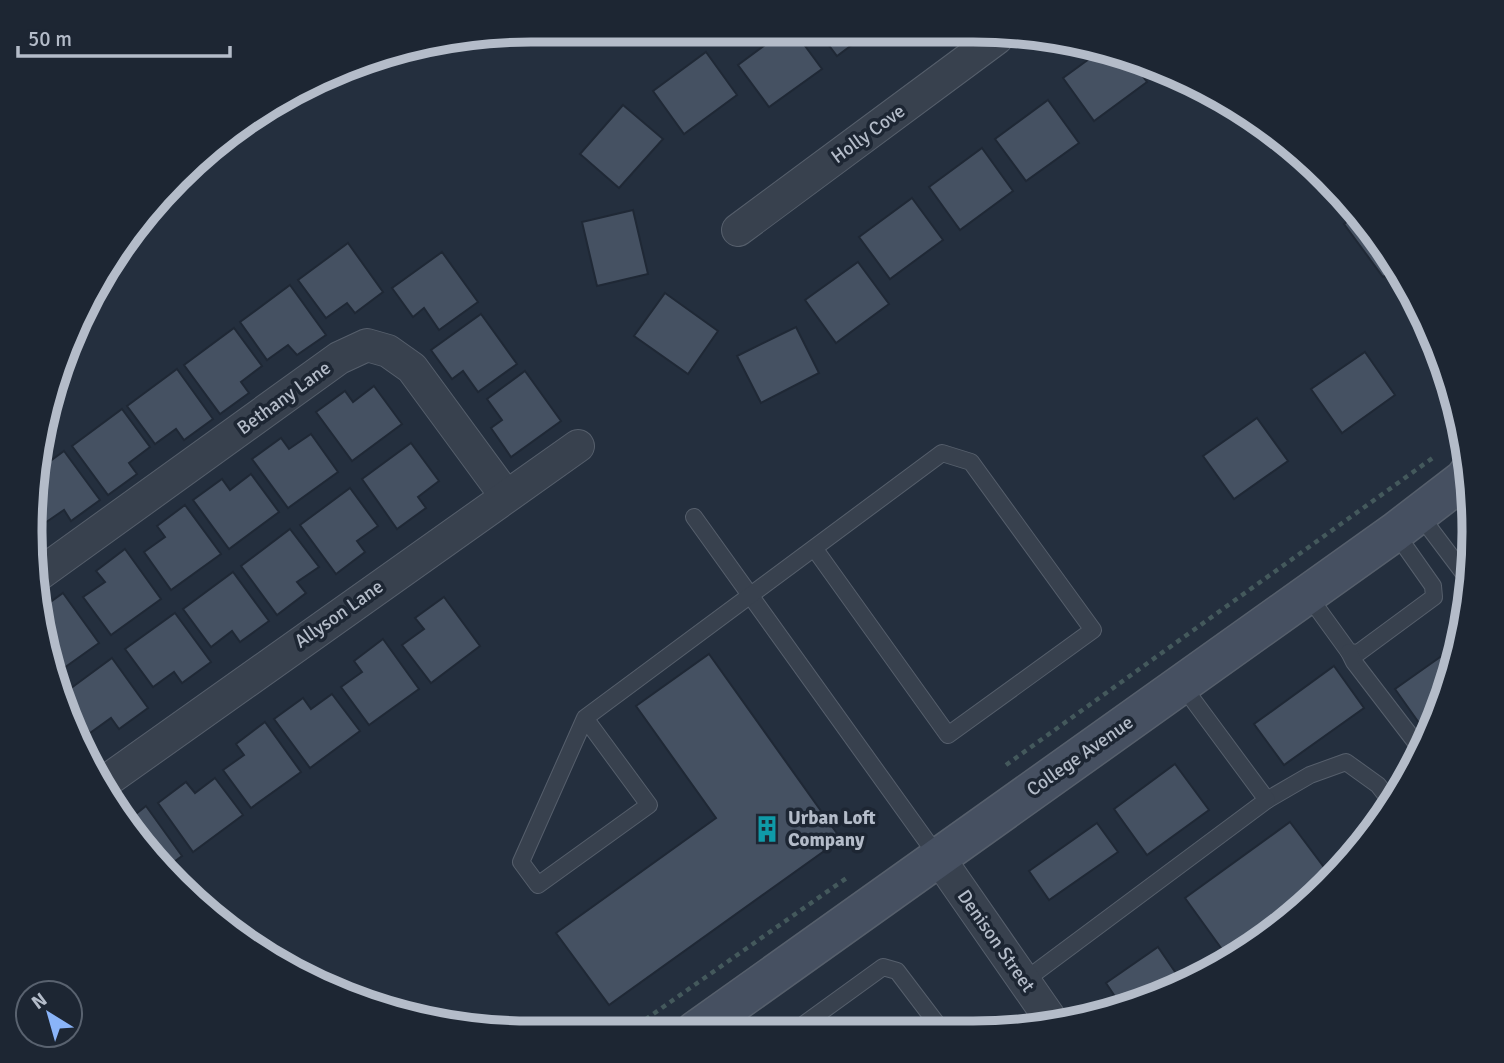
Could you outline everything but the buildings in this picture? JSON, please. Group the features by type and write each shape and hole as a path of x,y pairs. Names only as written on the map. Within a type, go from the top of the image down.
{"street":[{"name":"Holly Cove","path":"738,230 991,43"},
{"name":"Bethany Lane","path":"44,571 339,358 367,345 388,351 412,368 506,496"},
{"name":"Allyson Lane","path":"110,779 578,446"},
{"name":"College Avenue","path":"709,1021 1407,523 1458,473"},
{"name":"Denison Street","path":"938,857 1048,1015"}],"lane":[{"path":"585,718 649,805 538,885 522,862 585,718 750,596 814,548 942,453 971,462 1093,630 948,735 814,548"},
{"path":"694,517 938,857"},
{"path":"1407,523 1460,572"},
{"path":"1349,652 1358,653 1434,597 1433,586 1407,523"},
{"path":"1307,594 1354,662 1415,741"},
{"path":"1181,684 1267,800"},
{"path":"1024,981 1267,800 1310,775 1346,762 1378,785 1385,794"},
{"path":"808,1021 883,967 897,971 934,1021"}],"path":[{"path":"995,772 1458,472"},
{"path":"643,1021 851,875"}],"place":[{"name":"Urban Loft Company","path":"767,829"}]}
